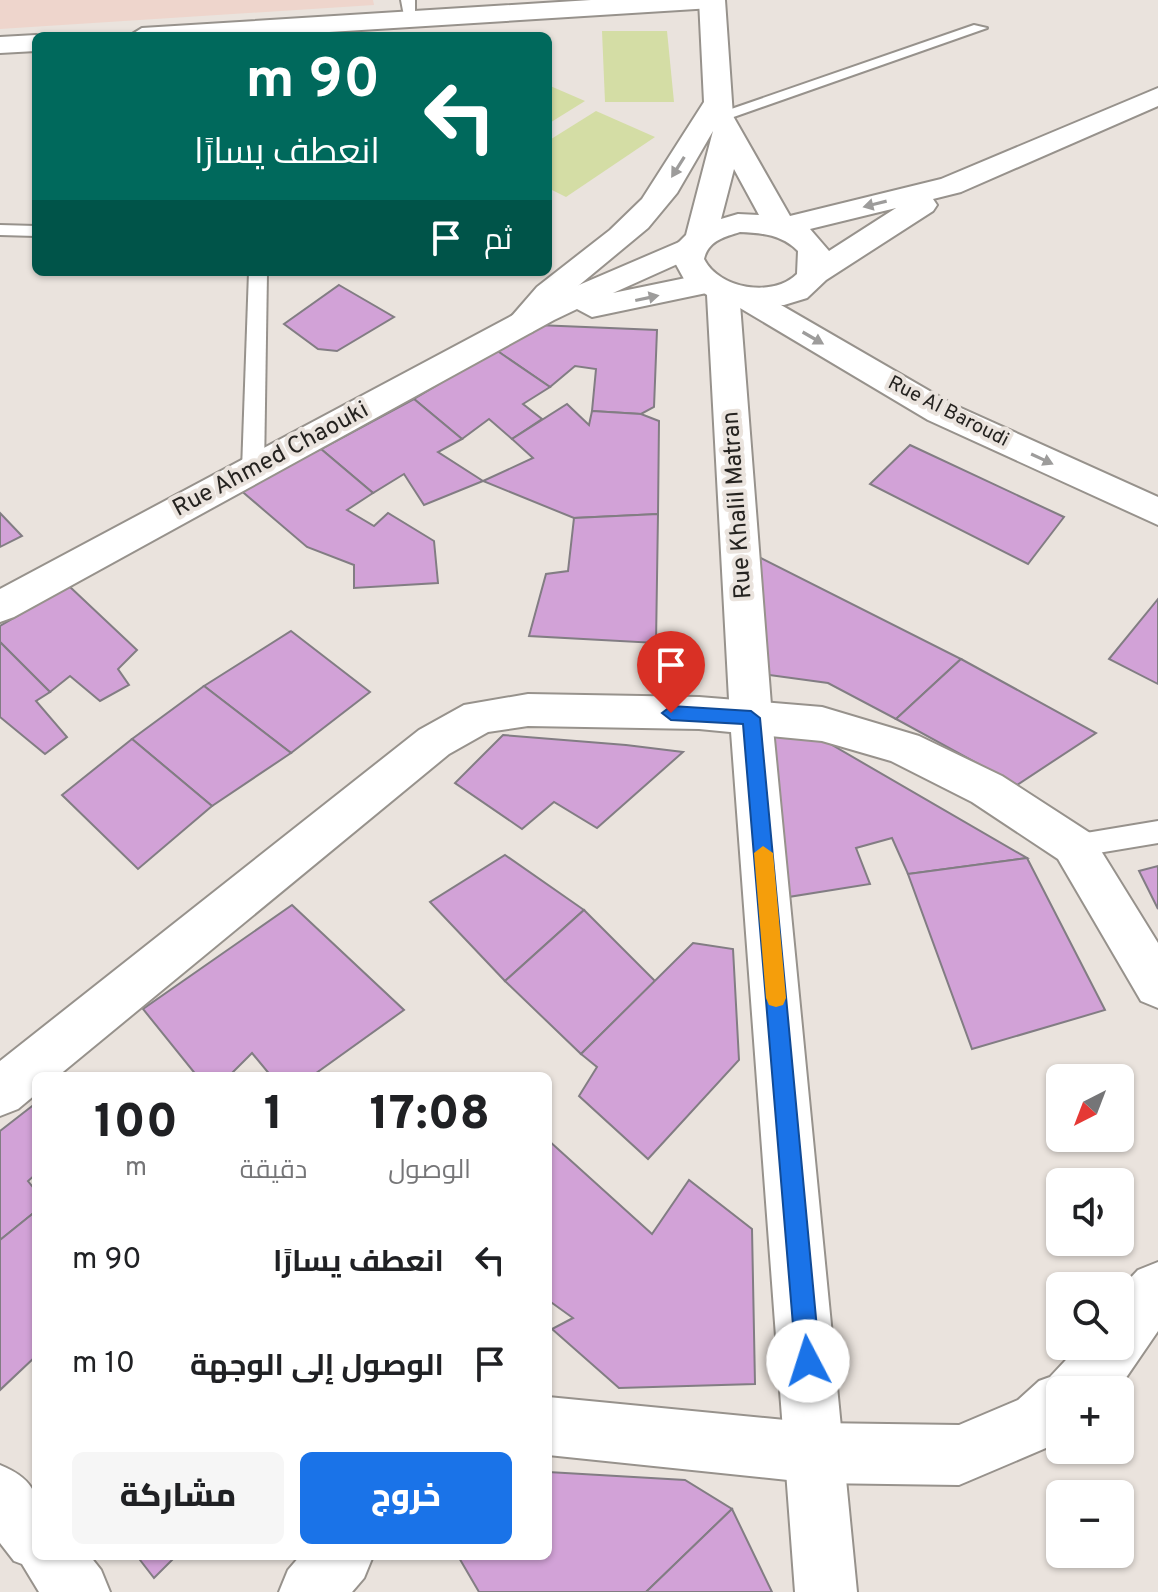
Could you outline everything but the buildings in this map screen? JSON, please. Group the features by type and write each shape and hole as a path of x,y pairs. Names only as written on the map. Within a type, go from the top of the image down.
{"street":[{"path":"182,32 409,9 712,0 722,118 696,241 687,259 692,272 725,292"},
{"path":"0,45 32,43"},
{"path":"781,227 951,186 1158,96"},
{"path":"722,118 781,227 812,247 818,260 817,273"},
{"path":"531,319 532,309 605,253 653,205 704,120 722,118"},
{"name":"Rue Ahmed Chaouki","path":"531,319 646,299 725,292 790,294 951,186"},
{"name":"Rue Ahmed Chaouki","path":"0,607 531,319 738,223 781,227"},
{"name":"Rue Al Baroudi","path":"725,292 940,412 1158,512"},
{"name":"Rue Khalil Matran","path":"725,292 751,718 826,1592"},
{"path":"0,1092 434,742 479,717 528,710 751,718 822,724 904,748 987,789 1074,846 1158,986"},
{"path":"1134,1317 1158,1290"},
{"path":"1089,1376 1104,1360"},
{"path":"552,1426 816,1453 959,1455 1039,1421 1046,1415"},
{"path":"0,1495 32,1534"},
{"path":"53,1560 79,1592"},
{"path":"310,1592 338,1560"}],"lane":[{"path":"722,118 979,28"},
{"path":"0,230 32,231"},
{"path":"253,470 258,276"},
{"path":"1074,846 1158,832"}],"shaded area":[{"path":"0,0 373,0 374,5 0,29"}],"green space":[{"path":"602,31 667,31 674,102 605,102"},
{"path":"552,87 585,101 552,122"},
{"path":"596,111 655,137 566,197 552,190 552,138"}],"slow traffic":[{"path":"763,853 776,998"}],"route":[{"path":"671,713 751,718 808,1361"}]}
